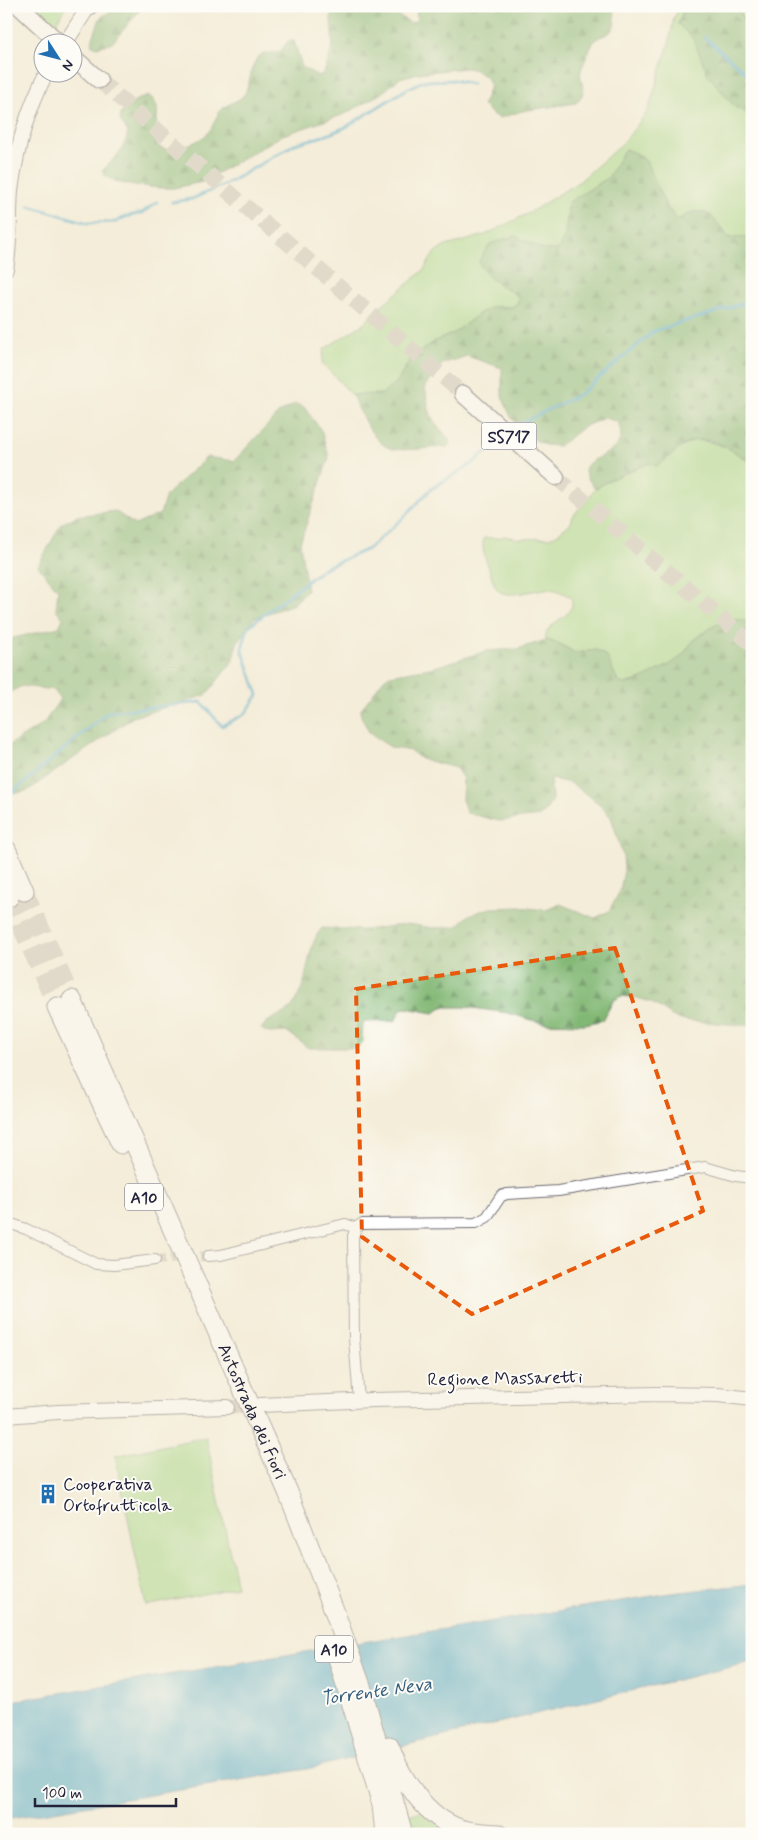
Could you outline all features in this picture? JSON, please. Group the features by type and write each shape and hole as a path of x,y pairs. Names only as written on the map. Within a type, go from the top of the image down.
{"highway":[{"path":"6,849 13,893"},
{"name":"Autostrada dei Fiori","path":"64,1004 115,1131 334,1610 361,1686 388,1804 390,1834"},
{"name":"Autostrada dei Fiori","path":"282,1494 352,1703 388,1804 402,1834"},
{"path":"361,1686 379,1720 400,1770 420,1798 440,1818 464,1830 498,1834"},
{"path":"385,1834 388,1804"}],"main road":[{"path":"20,7 47,32"},
{"path":"82,64 99,80"},
{"name":"SS717","path":"463,394 556,477"}],"street":[{"path":"72,32 88,7"},
{"path":"6,269 14,175 27,120 43,82"},
{"path":"359,1401 354,1338 353,1236 356,1228 361,1224 374,1222 476,1223 487,1217 500,1196 507,1194 558,1191 705,1168 752,1178"},
{"path":"6,1222 26,1229 96,1264 114,1265 155,1260"},
{"path":"208,1256 222,1255 345,1224 356,1228"},
{"name":"Regione Massaretti","path":"260,1405 657,1394 718,1395 752,1399"},
{"path":"6,1416 66,1412 227,1407"}],"highlighted area":[{"path":"615,948 703,1211 472,1314 362,1237 356,989"}],"green space":[{"path":"35,6 66,6 55,26"},
{"path":"119,6 145,6 112,43 97,47 91,44 100,18"},
{"path":"334,6 344,6 355,15 394,13 411,23 417,20 416,6 614,6 615,22 613,29 606,35 596,39 590,49 581,72 582,94 576,103 522,111 500,118 493,115 483,105 490,86 488,79 476,70 467,68 418,73 400,78 380,94 345,114 283,135 202,182 174,188 158,188 121,183 106,177 102,171 118,153 127,138 128,132 120,120 121,113 136,100 149,96 155,102 157,116 155,137 157,143 161,148 178,148 192,144 207,134 220,111 241,98 246,92 257,58 265,53 280,52 288,41 294,41 302,67 318,76 324,73 333,46 331,18"},
{"path":"681,6 691,6 683,11 678,24 694,40 708,75 735,107 745,111 752,124 752,235 729,238 711,215 693,212 677,220 666,206 646,161 625,149 608,178 569,202 565,237 558,250 545,250 515,236 490,244 479,261 492,279 519,296 518,303 512,307 492,307 480,313 454,333 435,341 410,359 398,381 381,395 352,395 322,363 324,349 365,323 375,311 423,271 435,252 446,246 485,235 529,213 580,181 624,142 648,111 669,43 674,17"},
{"path":"691,6 736,6 752,34 752,124 745,111 735,107 708,75 694,40 678,24 683,11"},
{"path":"736,6 752,6 752,34 749,31"},
{"path":"625,149 640,155 646,161 666,206 677,220 692,213 704,212 713,218 729,238 752,235 752,464 720,444 701,440 692,441 680,447 656,466 649,463 609,480 595,489 585,472 587,466 614,448 619,442 621,433 618,422 604,418 583,427 559,446 545,445 525,434 511,417 502,396 502,368 467,356 442,364 425,386 428,405 435,423 449,440 450,443 447,447 399,450 392,449 381,443 366,424 352,395 382,394 398,381 410,359 435,341 454,333 480,313 492,307 512,307 518,303 518,296 495,282 485,272 479,261 490,244 515,236 545,250 558,250 565,237 569,202 608,178"},
{"path":"295,404 304,407 321,430 329,457 300,543 307,590 294,604 254,618 237,643 232,662 206,695 133,717 27,791 17,793 6,789 6,751 11,744 44,723 60,699 54,690 22,686 6,694 6,640 59,627 63,618 56,609 58,590 38,566 61,524 77,516 115,511 135,525 160,514 166,495 207,457 234,461 279,413"},
{"path":"695,440 725,447 752,464 752,623 749,621 712,627 694,640 681,657 671,664 642,679 624,684 618,682 607,657 596,650 575,653 558,643 546,640 549,628 570,610 572,604 571,597 552,589 507,594 497,589 484,553 484,538 505,536 519,539 555,536 571,523 573,516 595,489 609,480 649,463 656,466"},
{"path":"730,618 752,623 752,1026 681,1020 649,1002 621,996 613,1001 603,1020 585,1024 543,1023 508,1013 466,1007 442,1007 434,1013 406,1008 401,1009 395,1021 364,1022 362,1027 363,1042 357,1048 308,1048 288,1032 269,1033 261,1029 296,1001 304,983 313,943 322,928 365,930 408,924 434,928 452,927 457,926 469,915 490,908 519,907 546,910 560,904 595,918 609,911 620,891 624,870 623,856 611,817 597,802 571,783 551,779 552,801 544,813 539,816 499,821 467,813 462,800 463,779 456,768 421,759 411,751 392,748 370,734 361,716 361,709 384,679 390,675 435,667 486,651 517,649 546,640 558,643 575,653 596,650 602,653 607,657 618,682 630,683 671,664 681,657 694,640 712,627"},
{"path":"206,1437 237,1587 146,1606 115,1456"},
{"path":"425,1810 462,1834 412,1834 408,1815"}],"water":[{"name":"Torrente Neva","path":"752,1584 752,1662 307,1769 6,1819 6,1702 381,1639 671,1593"}],"waterway":[{"path":"704,37 752,78"},
{"path":"172,202 192,199 228,183 295,144 327,135 346,127 405,90 423,81 453,80 472,84"},
{"path":"29,206 88,223 116,222 125,217 142,213 157,202"},
{"path":"515,429 524,422 580,394 654,331 752,301"},
{"path":"6,798 108,712 201,702 222,726 245,714 258,695 242,649 248,627 324,568 368,549 403,518 431,489 473,463 492,447"}],"tunnel":[{"path":"99,80 463,394"},
{"path":"556,477 752,644"},
{"path":"24,891 72,1000"},
{"path":"9,897 57,1007"},
{"path":"155,1260 208,1256"},
{"path":"227,1407 259,1405"}],"place":[{"name":"Cooperativa Ortofrutticola","path":"48,1494"}]}
